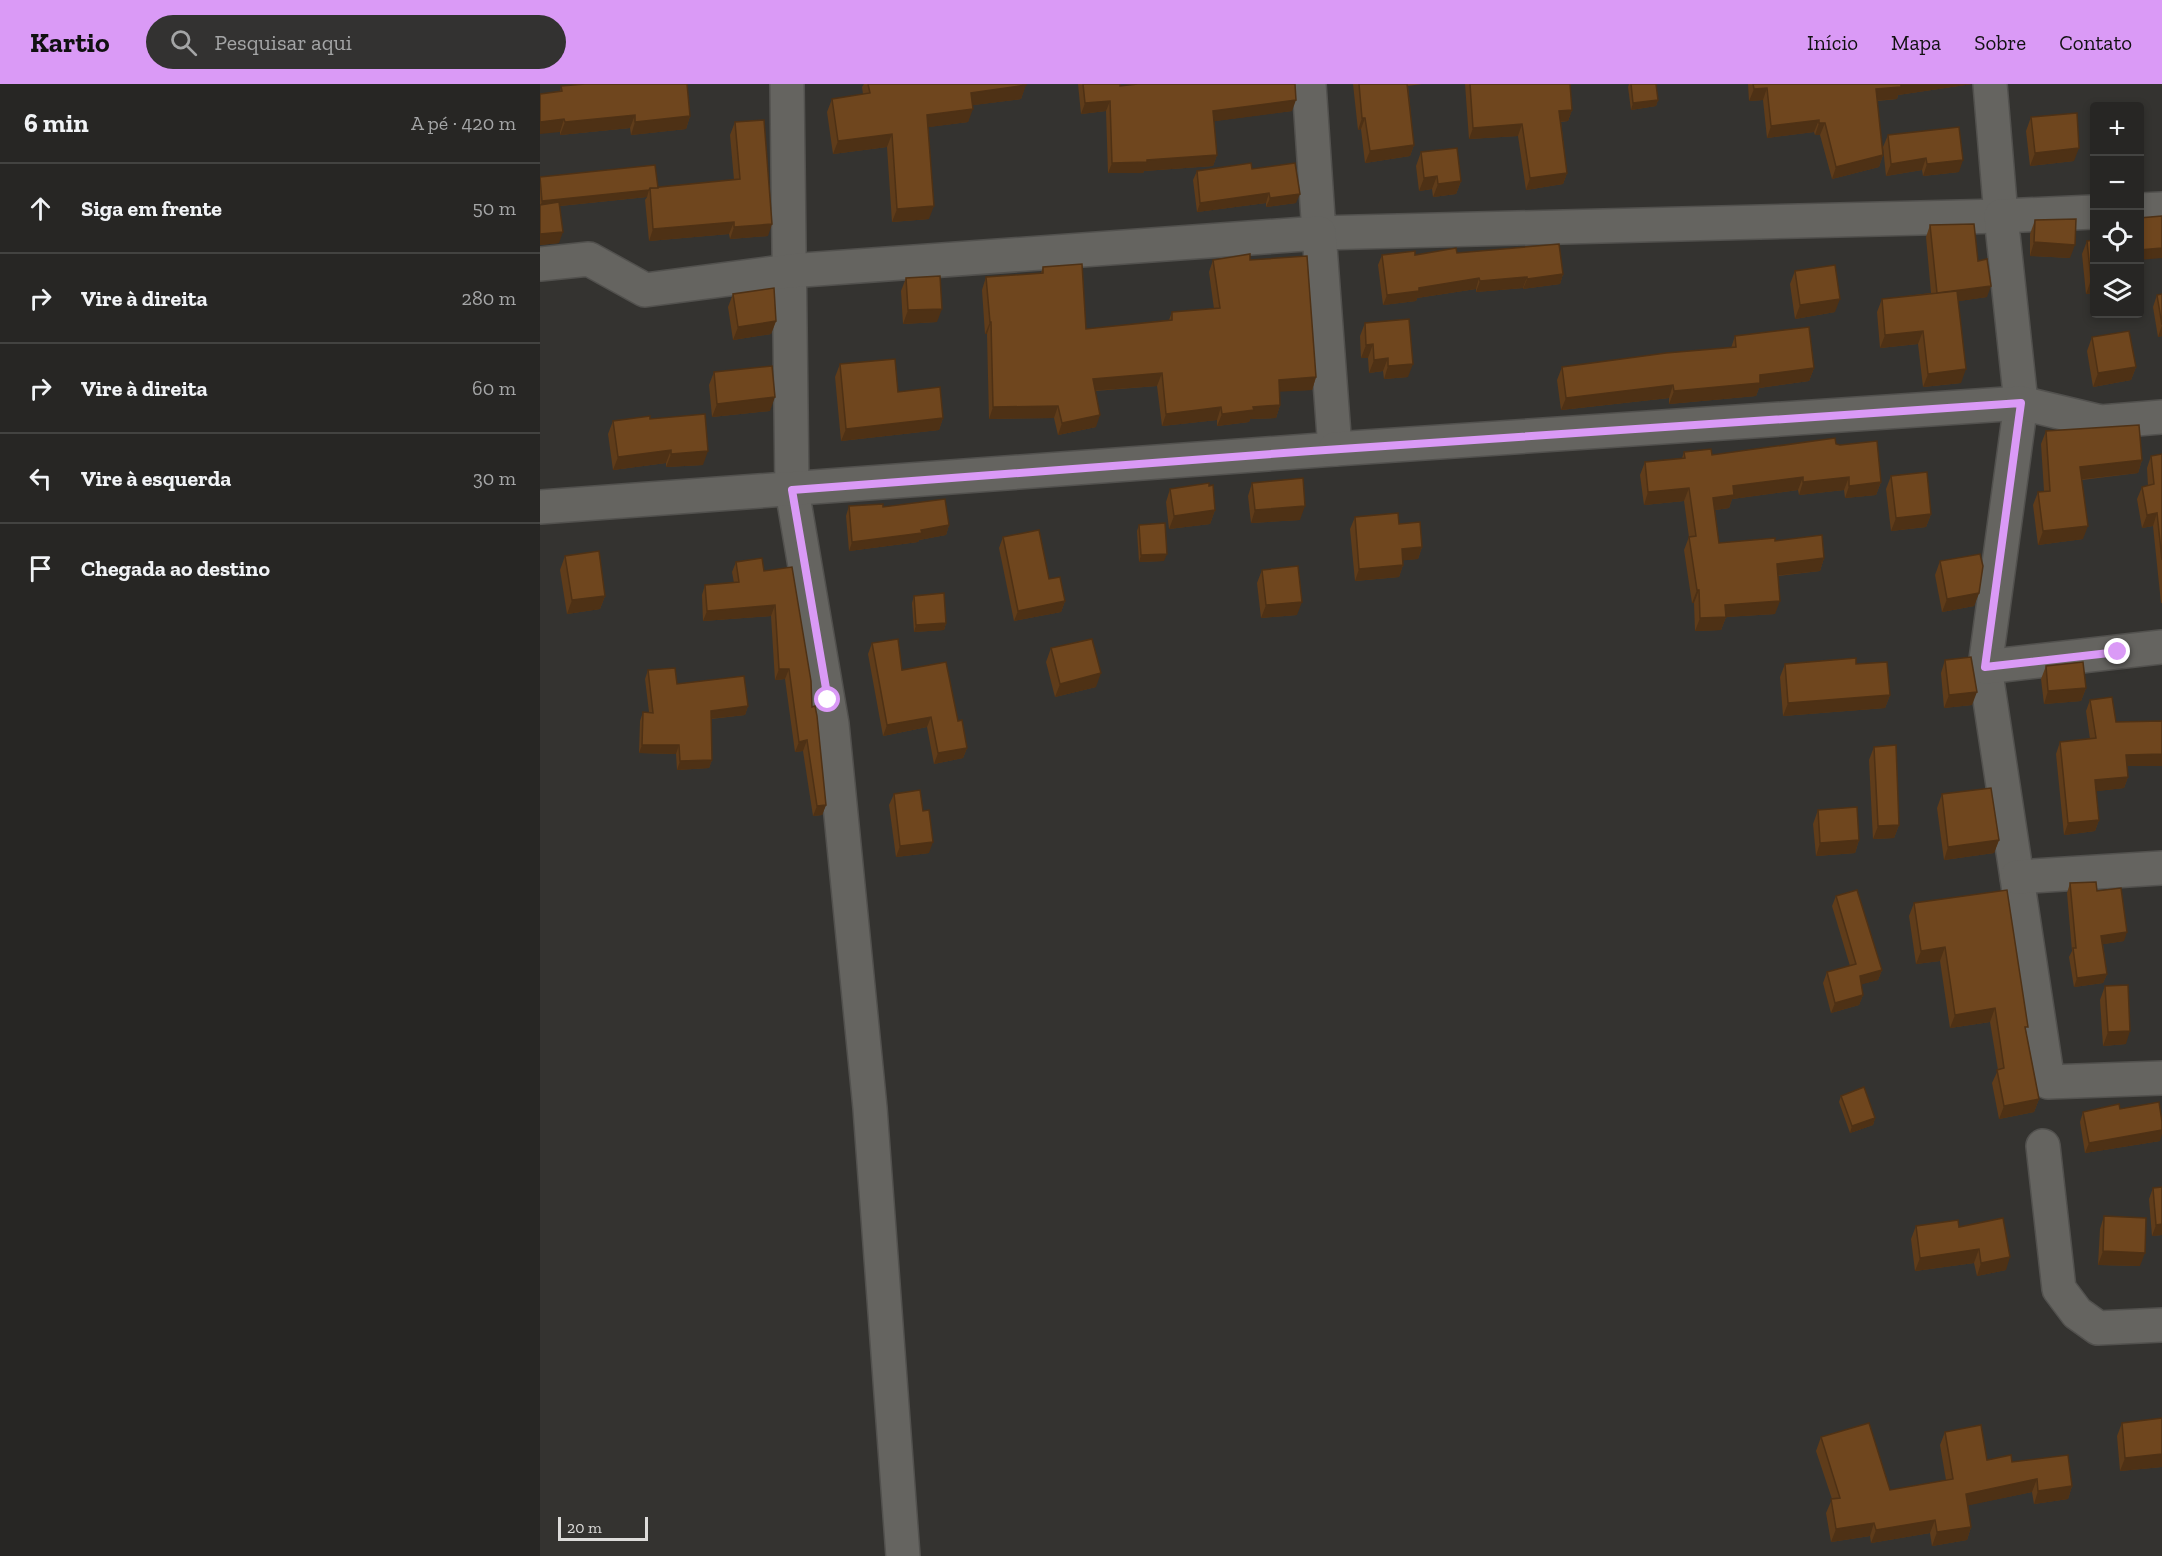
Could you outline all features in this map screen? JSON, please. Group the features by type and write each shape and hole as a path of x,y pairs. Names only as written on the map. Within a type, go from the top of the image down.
{"street":[{"path":"787,84 792,490 832,724 870,1108 903,1556"},
{"path":"1309,84 1335,449"},
{"path":"1989,84 2021,403 1985,667 2048,1082 2162,1078"},
{"path":"2144,210 2162,209"},
{"path":"540,264 589,259 645,290 789,271 1319,233 2090,212"},
{"path":"540,507 1335,449 2021,403 2101,422 2162,417"},
{"path":"1985,667 2162,647"},
{"path":"2017,877 2162,868"},
{"path":"2043,1146 2059,1289 2077,1313 2098,1328 2162,1325"}],"building":[{"path":"687,84 690,116 635,122 635,115 565,122 564,119 540,122 540,94 562,91 561,86"},
{"path":"868,84 1026,85 971,93 973,109 927,115 934,206 897,209 892,134 838,141 832,99 870,93"},
{"path":"1083,84 1120,84 1120,86 1295,84 1296,100 1213,111 1217,155 1112,163 1110,101 1085,103"},
{"path":"1359,84 1407,84 1414,145 1370,151 1365,118 1362,118"},
{"path":"1470,84 1570,84 1572,110 1559,111 1567,173 1530,178 1522,124 1473,128"},
{"path":"1631,84 1656,84 1658,100 1633,103"},
{"path":"1753,84 1901,84 1901,87 1876,89 1883,155 1836,167 1825,123 1819,123 1819,120 1771,126 1767,88 1754,89"},
{"path":"2077,113 2079,148 2035,153 2031,117"},
{"path":"764,120 772,224 734,227 734,222 653,229 650,188 740,179 735,122"},
{"path":"1959,127 1963,160 1927,164 1926,158 1891,164 1888,135"},
{"path":"1457,148 1461,181 1438,184 1437,176 1424,178 1421,152"},
{"path":"1251,163 1252,169 1295,163 1300,194 1270,198 1269,193 1200,203 1197,171"},
{"path":"655,165 658,188 542,201 540,177"},
{"path":"559,202 563,232 540,234 540,205"},
{"path":"2162,216 2162,248 2144,250 2144,218"},
{"path":"2076,219 2075,245 2034,242 2035,220"},
{"path":"1974,224 1978,261 1987,259 1991,286 1937,293 1930,225"},
{"path":"2087,241 2090,241 2090,270"},
{"path":"1559,244 1563,274 1527,279 1527,277 1480,281 1479,278 1419,288 1419,291 1387,295 1382,255 1415,251 1415,255 1456,248 1457,253"},
{"path":"1250,254 1250,260 1307,256 1316,377 1279,380 1280,405 1253,407 1254,410 1222,414 1221,407 1166,414 1162,373 1093,379 1100,415 1062,423 1058,406 993,407 991,322 986,277 1043,273 1043,267 1082,264 1086,329 1172,320 1172,312 1220,308 1213,260"},
{"path":"1835,265 1840,299 1800,305 1795,271"},
{"path":"940,276 942,309 908,310 906,278"},
{"path":"774,288 776,321 738,327 733,294"},
{"path":"1957,291 1966,369 1928,374 1923,331 1885,335 1882,299"},
{"path":"2162,294 2162,325 2157,295"},
{"path":"1409,319 1413,364 1388,366 1388,358 1374,360 1373,344 1366,345 1365,323"},
{"path":"1809,327 1814,368 1760,375 1760,383 1674,391 1673,385 1566,398 1562,367 1666,353 1736,347 1735,336"},
{"path":"2129,331 2136,367 2098,373 2092,337"},
{"path":"895,359 898,392 940,387 943,418 846,429 840,364"},
{"path":"772,366 775,397 717,404 714,372"},
{"path":"705,414 708,451 671,454 671,450 618,457 613,421 650,416 650,419"},
{"path":"2139,425 2142,460 2080,467 2088,526 2043,531 2038,492 2050,491 2046,431"},
{"path":"1835,438 1836,444 1840,445 1877,441 1881,482 1849,486 1849,477 1803,482 1803,477 1733,486 1734,495 1713,498 1719,543 1775,538 1775,541 1822,535 1824,558 1777,564 1780,601 1725,605 1726,617 1700,618 1699,590 1697,590 1689,537 1696,536 1689,488 1648,492 1645,462 1685,458 1684,452 1711,449 1712,455"},
{"path":"2162,454 2162,560 2157,513 2147,515 2142,487 2154,484 2151,456"},
{"path":"1927,472 1931,514 1896,518 1891,476"},
{"path":"1303,478 1305,506 1255,510 1252,483"},
{"path":"1209,483 1209,486 1213,485 1215,510 1174,516 1170,489"},
{"path":"945,499 949,525 921,530 922,533 852,542 849,506 883,504 883,507"},
{"path":"1398,513 1399,524 1420,522 1422,547 1402,549 1403,565 1359,569 1355,517"},
{"path":"1165,523 1167,554 1141,555 1139,525"},
{"path":"1039,530 1049,579 1060,577 1065,601 1018,611 1003,537"},
{"path":"599,551 605,596 572,600 565,556"},
{"path":"1980,554 1983,566 1979,593 1947,599 1940,561"},
{"path":"762,558 764,571 792,567 811,681 812,707 815,706 817,716 826,805 817,806 807,740 799,742 789,669 779,669 775,605 707,611 705,585 739,582 736,562"},
{"path":"1298,566 1302,602 1266,605 1262,570"},
{"path":"944,593 946,623 916,625 914,596"},
{"path":"898,639 902,670 946,662 958,721 962,720 967,748 938,753 931,717 887,725 872,643"},
{"path":"1092,639 1101,673 1060,684 1051,648"},
{"path":"1971,657 1977,692 1949,695 1945,660"},
{"path":"1856,658 1856,664 1887,662 1890,695 1788,703 1785,664"},
{"path":"2083,662 2086,688 2048,691 2046,666"},
{"path":"675,668 677,684 744,676 748,706 711,711 712,760 680,761 679,745 642,745 643,712 653,713 648,670"},
{"path":"2112,697 2116,722 2162,721 2162,754 2126,755 2128,777 2095,780 2099,820 2068,823 2060,742 2096,738 2090,700"},
{"path":"1896,745 1899,825 1878,826 1874,747"},
{"path":"1991,788 1999,840 1948,847 1942,794"},
{"path":"920,790 923,811 929,810 933,842 900,846 894,794"},
{"path":"1857,807 1859,840 1820,843 1818,810"},
{"path":"2096,882 2097,891 2121,888 2127,932 2101,936 2107,974 2077,978 2070,883"},
{"path":"1857,890 1882,970 1860,976 1863,995 1835,1003 1827,972 1856,964 1836,896"},
{"path":"2007,890 2028,1027 2025,1027 2039,1099 2004,1106 1997,1070 2004,1068 1995,1008 1955,1015 1945,947 1921,951 1914,903"},
{"path":"2128,985 2130,1031 2108,1032 2105,986"},
{"path":"1864,1087 1875,1118 1852,1126 1841,1096"},
{"path":"2159,1102 2162,1130 2089,1143 2083,1112 2119,1104 2120,1109"},
{"path":"2162,1187 2162,1224 2156,1225 2153,1188"},
{"path":"2104,1216 2146,1218 2145,1253 2103,1251"},
{"path":"2003,1218 2010,1257 1981,1263 1979,1249 1920,1258 1916,1226 1958,1220 1959,1227"},
{"path":"2162,1418 2162,1454 2125,1458 2122,1423"},
{"path":"1869,1423 1890,1490 1953,1479 1945,1432 1981,1425 1987,1460 2011,1455 2012,1462 2068,1455 2072,1486 2038,1491 2037,1479 1966,1494 1971,1527 1937,1532 1935,1520 1876,1530 1874,1523 1836,1529 1831,1499 1840,1498 1821,1437"}],"route":[{"path":"828,700 792,490 1311,451 2021,403 1985,667 2118,652"}]}
